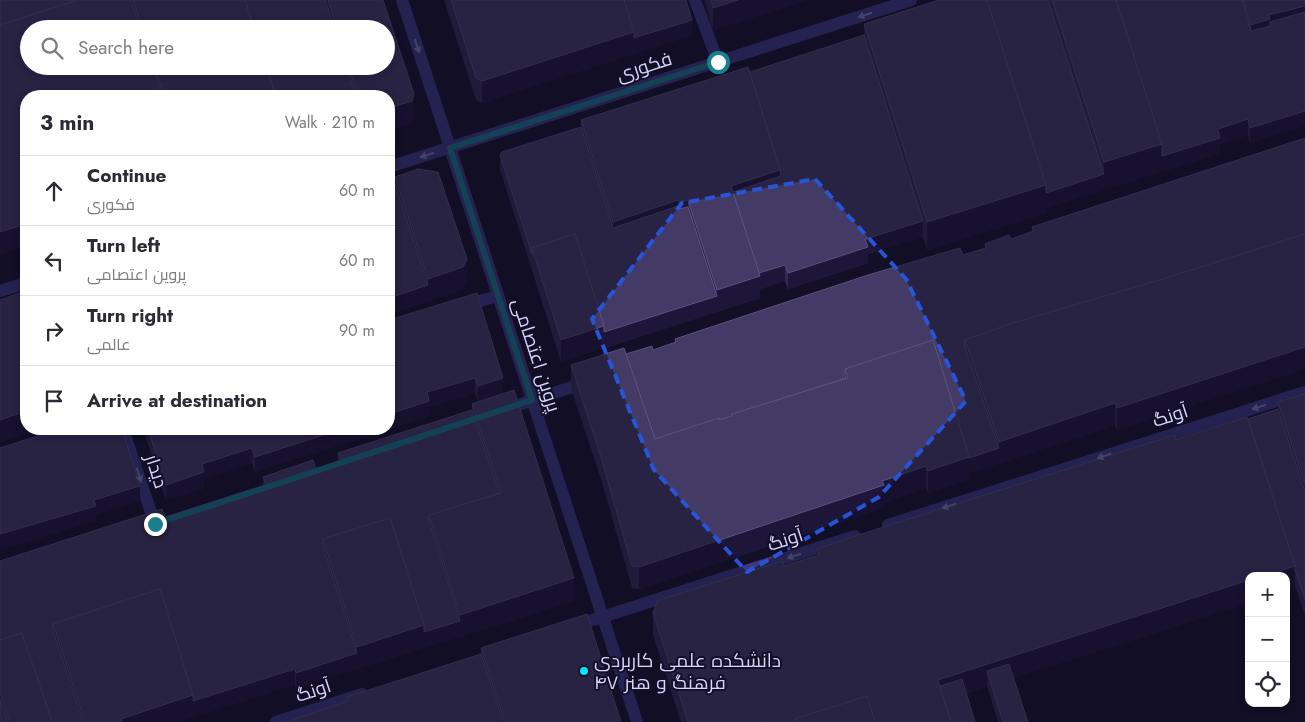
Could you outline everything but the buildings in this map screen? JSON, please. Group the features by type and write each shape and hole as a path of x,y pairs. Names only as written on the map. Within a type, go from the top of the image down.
{"street":[{"name":"پروین اعتصامی","path":"402,0 637,722"},
{"path":"695,0 718,62"},
{"name":"فکوری","path":"395,165 911,0"},
{"path":"0,291 20,285"},
{"path":"453,309 498,296"},
{"path":"494,412 598,378"},
{"name":"آونگ","path":"566,629 1305,392"},
{"name":"دیدار","path":"126,435 155,524"},
{"name":"آونگ","path":"276,722 379,689"}],"highlighted area":[{"path":"815,179 906,279 966,401 879,497 747,572 654,470 592,319 682,203"}],"place":[{"name":"دانشکده علمی کاربردی فرهنگ و هنر ۴۷","path":"584,671"}],"route":[{"path":"155,524 532,400 450,148 718,62"}]}
